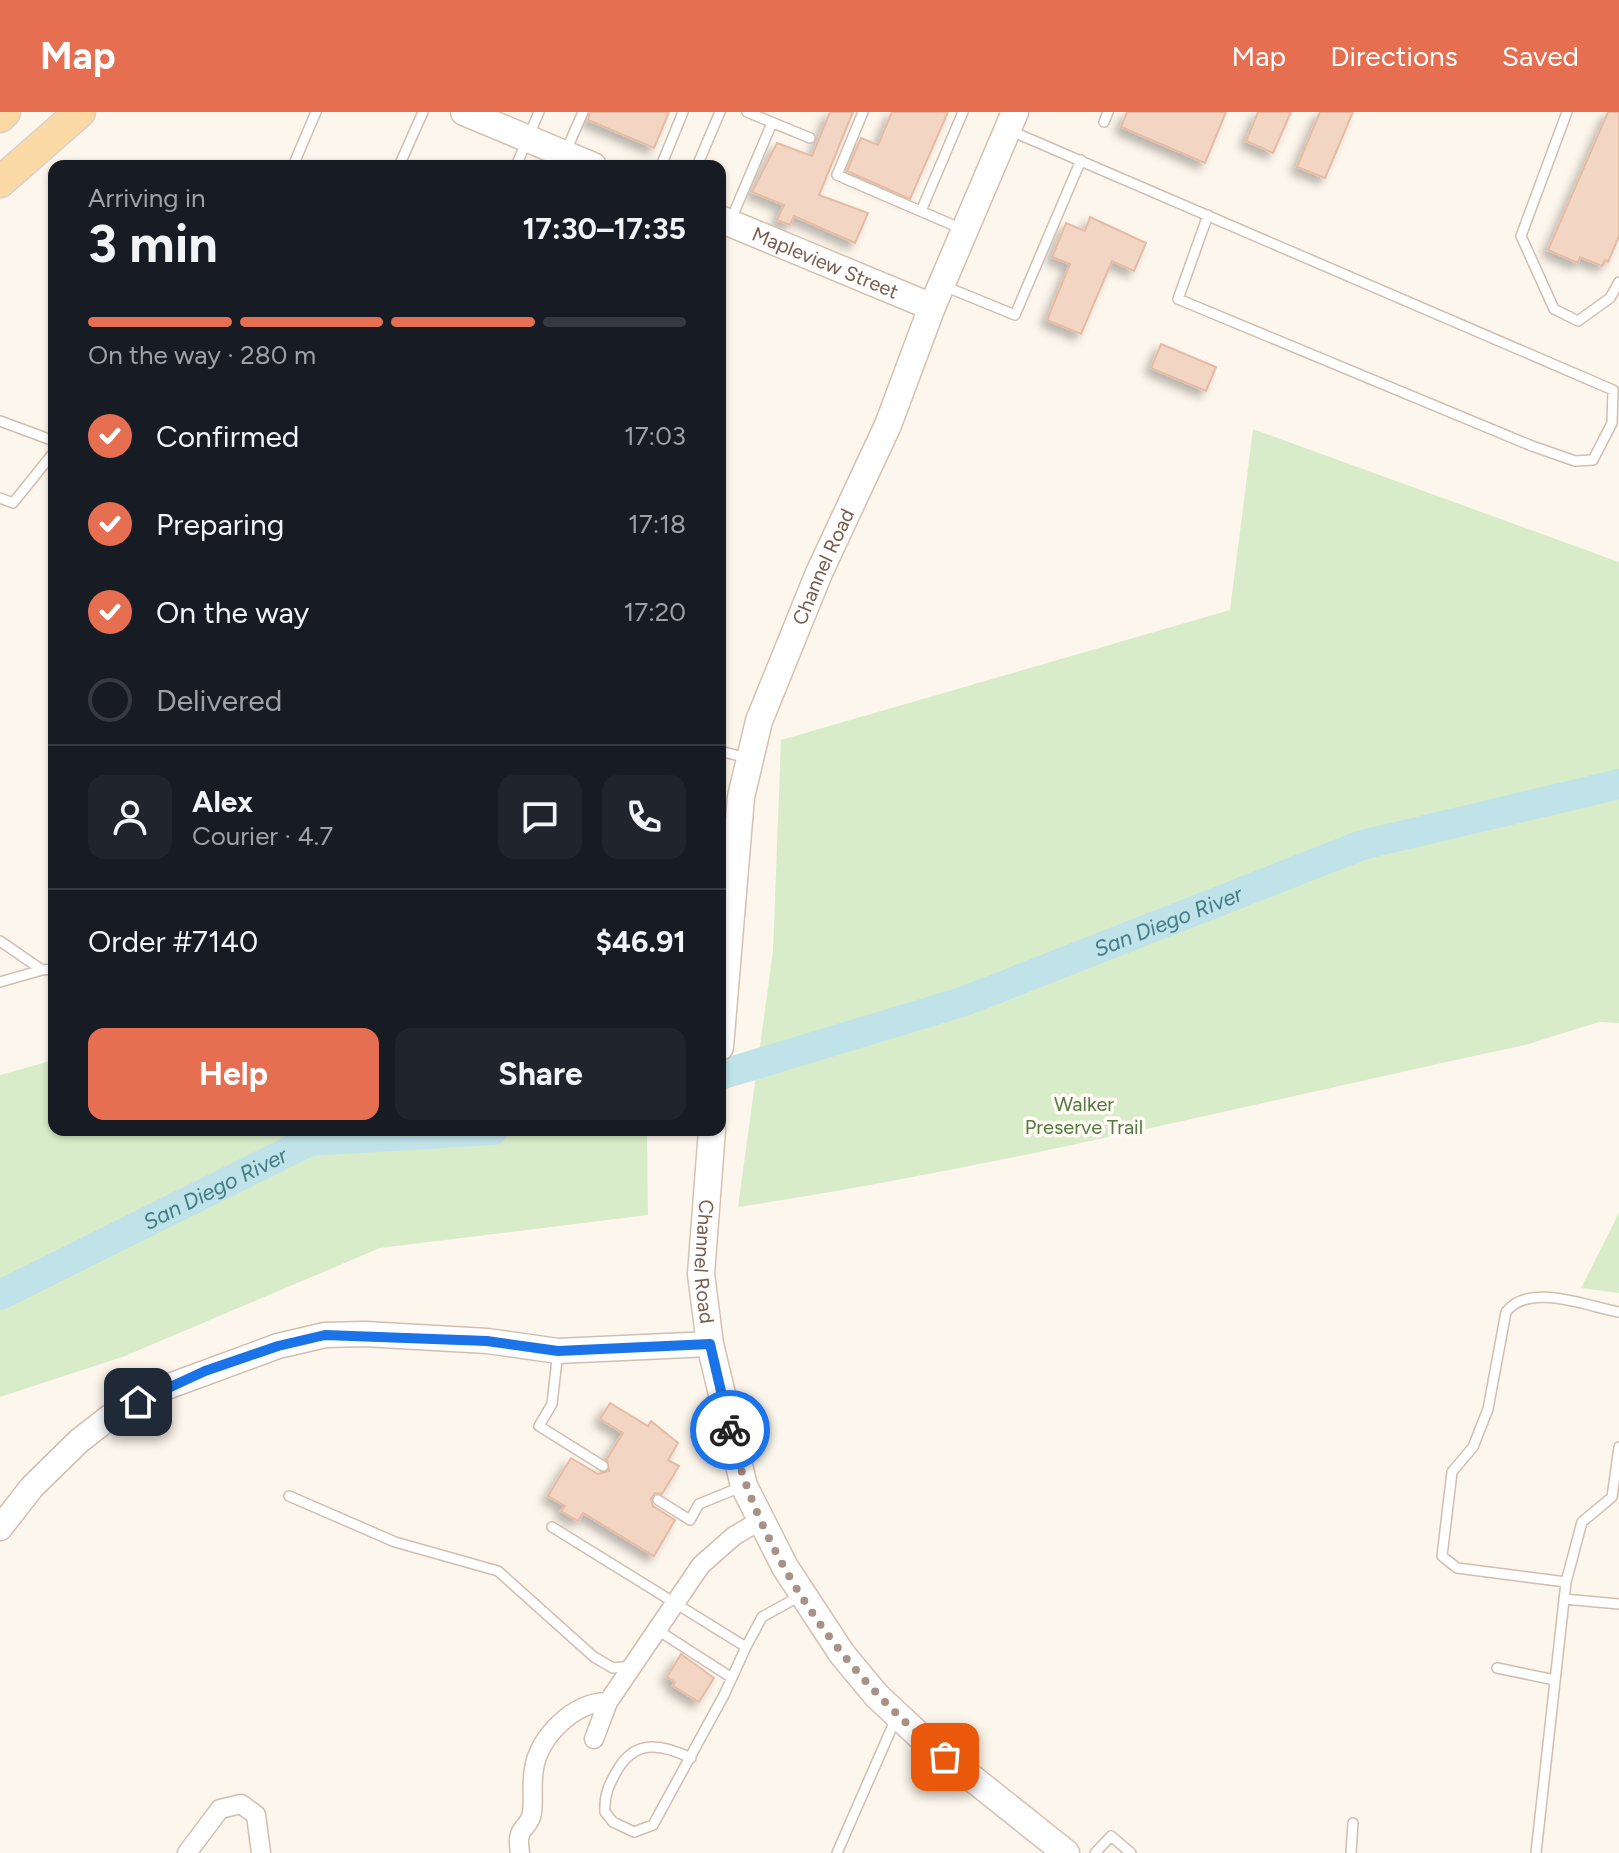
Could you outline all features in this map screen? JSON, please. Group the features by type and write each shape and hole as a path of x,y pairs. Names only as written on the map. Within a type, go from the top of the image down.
{"main road":[{"path":"0,117 5,112"},
{"path":"0,182 80,112"},
{"path":"464,112 579,160"},
{"name":"Channel Road","path":"726,919 734,831 759,721 819,573 888,425 937,296 1012,121"},
{"name":"Mapleview Street","path":"726,221 937,296"},
{"name":"Channel Road","path":"711,1136 701,1274 710,1344 744,1486 803,1595 842,1654 898,1715 1066,1853"}],"street":[{"path":"0,1528 32,1487 111,1416 164,1388 278,1346 325,1335 365,1334 487,1341 558,1351 710,1344"},
{"path":"594,1739 608,1702 701,1565 734,1536 761,1520"},
{"path":"520,1853 519,1830 532,1813 534,1767 539,1746 566,1719 599,1702 608,1702"},
{"path":"187,1853 220,1809 241,1804 256,1815 261,1853"}],"lane":[{"path":"296,160 316,112"},
{"path":"402,160 423,112"},
{"path":"520,160 539,112"},
{"path":"565,154 583,112"},
{"path":"663,160 683,112"},
{"path":"700,160 720,112"},
{"path":"747,112 810,138"},
{"path":"863,112 837,175 965,230"},
{"path":"921,211 963,112"},
{"path":"1567,112 1521,236 1554,309 1578,321 1610,298 1619,282"},
{"path":"1012,121 1081,160 1613,390 1612,423 1593,460 1575,461 1532,446 1178,299 1208,215"},
{"path":"726,219 772,123"},
{"path":"937,296 1015,315 1081,160"},
{"path":"0,421 48,439"},
{"path":"0,498 13,503 48,459"},
{"path":"726,753 750,759"},
{"path":"0,941 42,970"},
{"path":"0,982 48,970"},
{"path":"1566,1582 1457,1568 1442,1556 1452,1472 1473,1447 1488,1409 1506,1312 1515,1300 1532,1296 1619,1312"},
{"path":"558,1351 552,1404 539,1426 603,1466"},
{"path":"1536,1853 1566,1582 1582,1522 1612,1497 1619,1447"},
{"path":"658,1500 690,1520 699,1504 744,1486"},
{"path":"289,1496 395,1542 498,1571 594,1657 613,1668 635,1666"},
{"path":"552,1527 678,1602 746,1647"},
{"path":"691,1758 659,1746 634,1749 626,1755 608,1785 605,1812 622,1828 634,1832 647,1830 691,1758 762,1617 803,1595"},
{"path":"1564,1599 1619,1604"},
{"path":"659,1631 732,1678"},
{"path":"1497,1668 1555,1680"},
{"path":"837,1853 898,1715"},
{"path":"1351,1853 1353,1823"},
{"path":"1095,1853 1111,1836 1131,1853"}],"green space":[{"name":"Walker Preserve Trail","path":"1253,429 1619,562 1619,1023 1599,1022 1525,1045 1034,1153 738,1207 773,951 781,740 1230,610"},
{"path":"48,1062 48,1136 647,1136 648,1215 380,1248 125,1356 0,1397 0,1075"},
{"path":"1619,1213 1619,1293 1581,1288"}],"building":[{"path":"590,112 669,112 654,148 588,120"},
{"path":"830,112 853,112 819,195 868,213 855,243 794,216 790,225 777,220 784,205 752,192 777,143 812,156"},
{"path":"892,112 948,112 910,199 847,171 861,138 878,145"},
{"path":"1127,112 1226,112 1205,163 1121,127"},
{"path":"1258,112 1291,112 1273,153 1246,141"},
{"path":"1320,112 1353,112 1325,178 1297,167"},
{"path":"1608,112 1619,112 1619,236 1608,262 1605,260 1602,266 1580,257 1578,263 1548,250"},
{"path":"1090,217 1146,243 1134,271 1112,261 1081,334 1047,320 1070,264 1052,257 1066,223 1085,231"},
{"path":"1161,344 1216,367 1206,391 1151,368"},
{"path":"610,1403 648,1426 651,1421 678,1443 668,1460 679,1466 662,1494 655,1493 651,1499 653,1506 675,1520 654,1556 583,1513 578,1521 561,1511 565,1506 548,1496 571,1458 598,1474 609,1471 607,1459 623,1433 600,1419"},
{"path":"681,1654 714,1678 699,1702 673,1686 675,1682 667,1677"}],"waterway":[{"name":"San Diego River","path":"726,1073 962,1002 1362,845 1619,784"},
{"name":"San Diego River","path":"0,1295 310,1141 393,1136"}],"way so far":[{"path":"730,1430 744,1486 785,1567 842,1654 877,1696 945,1757"}],"route":[{"path":"138,1402 205,1371 278,1346 325,1335 365,1334 487,1341 558,1351 710,1344 730,1430"}]}
